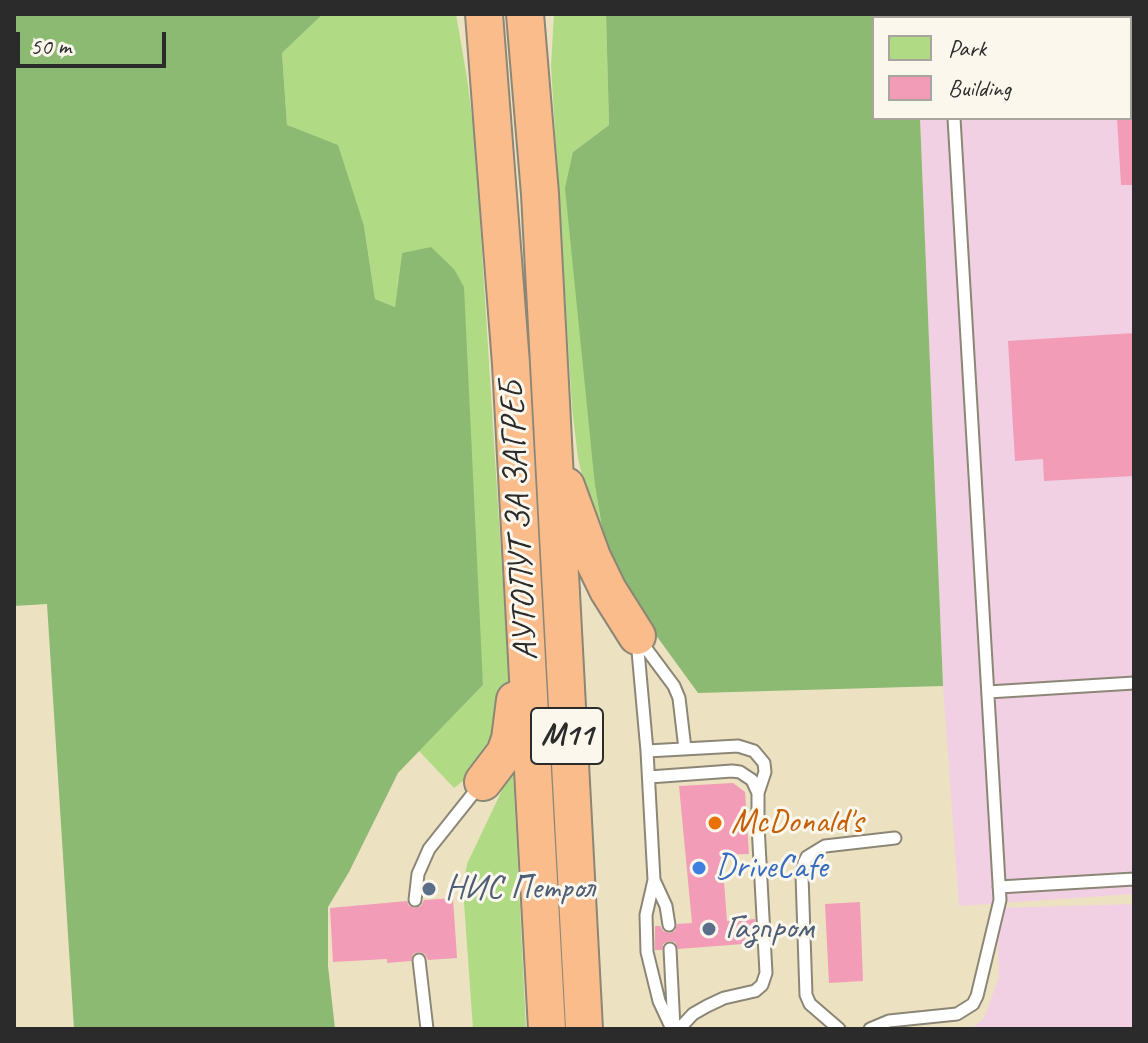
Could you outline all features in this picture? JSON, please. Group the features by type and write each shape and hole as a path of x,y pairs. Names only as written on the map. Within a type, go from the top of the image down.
{"highway":[{"path":"468,14 492,118"},
{"name":"АУТОПУТ ЗА ЗАГРЕБ","path":"484,14 511,364 547,1029"},
{"name":"АУТОПУТ ЗА ЗАГРЕБ","path":"525,14 540,194 584,1029"},
{"path":"540,194 547,103 549,14"},
{"path":"552,443 592,557 608,590 637,636"},
{"path":"483,782 505,753 510,739 515,696 528,640"}],"lane":[{"path":"870,1029 889,1021 957,1014 973,1004 1000,900 954,120"},
{"path":"637,636 674,686 679,698 685,749"},
{"path":"637,636 654,880 646,915 647,952 659,1001 675,1029"},
{"path":"988,692 1134,683"},
{"path":"647,751 738,746 762,757 765,772 758,793 766,973 762,985 755,991 724,998 707,1006 675,1029"},
{"path":"649,777 732,771 752,780 758,793"},
{"path":"415,900 418,874 429,849 483,782"},
{"path":"839,1029 810,1004 806,995 804,863 807,857 825,846 895,838"},
{"path":"999,887 1134,879"},
{"path":"654,880 666,906 669,925"},
{"path":"670,949 675,1029"},
{"path":"419,960 427,1029"}],"shaded area":[{"path":"1134,14 1134,894 959,906 943,686 920,120 1132,120 1132,16 916,16"},
{"path":"1134,904 1134,1029 971,1029 984,1018 999,977 997,908"}],"green space":[{"path":"14,14 323,14 282,53 287,125 338,145 364,226 375,299 395,307 402,253 431,247 454,269 464,287 483,685 398,773 349,872 328,907 328,966 335,1029 74,1029 47,604 14,606"},
{"path":"323,14 456,14 467,78 475,141 511,712 481,767 454,788 419,751 483,685 454,269 431,248 402,253 395,307 375,299 364,226 287,125 282,53"},
{"path":"554,14 606,14 609,125 573,152 595,486 602,527 595,531 578,458 572,408 551,66"},
{"path":"606,14 916,14 872,16 872,120 920,120 943,686 698,693 650,627 595,531 602,527 595,486 565,188 573,152 609,125"},
{"path":"513,767 526,1029 473,1029 463,888 467,864"}],"building":[{"path":"1134,118 1134,185 1121,185 1117,120"},
{"path":"1134,333 1134,476 1044,481 1043,459 1015,461 1008,341"},
{"path":"733,783 745,792 749,854 722,855 727,921 755,919 756,943 678,949 675,942 669,941 663,944 662,950 655,950 655,926 670,933 675,931 677,924 692,923 679,786"},
{"path":"453,898 457,958 428,960 425,954 419,952 413,954 411,961 333,962 330,908 407,901 409,906 415,908 421,906 424,900"},
{"path":"860,902 863,981 829,983 825,904"}],"place":[{"name":"McDonald's","path":"715,823"},
{"name":"DriveCafe","path":"699,868"},
{"name":"НИС Петрол","path":"429,889"},
{"name":"Газпром","path":"709,929"}]}
